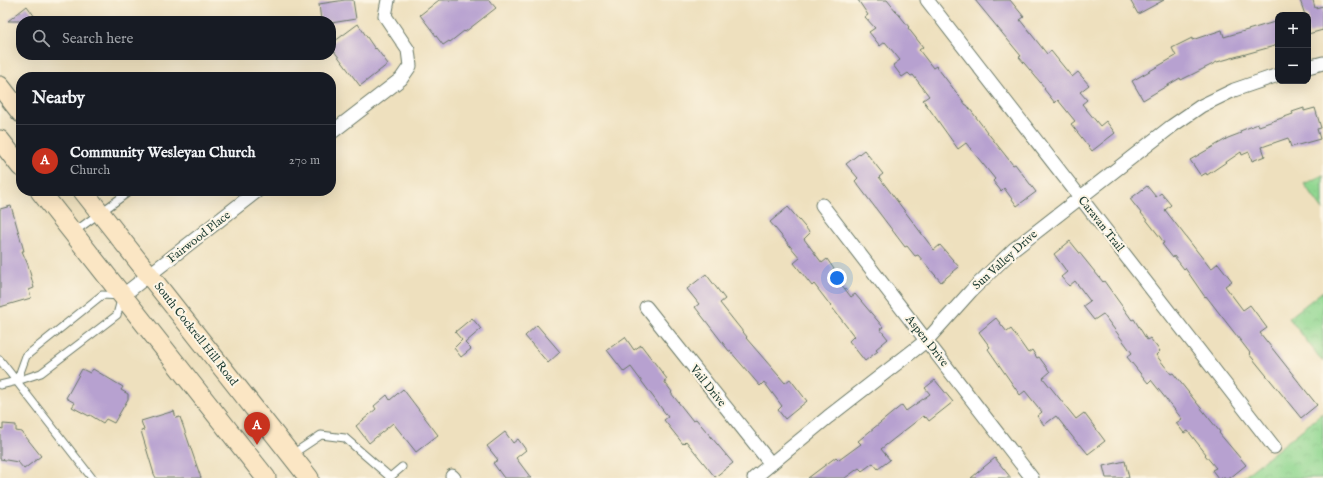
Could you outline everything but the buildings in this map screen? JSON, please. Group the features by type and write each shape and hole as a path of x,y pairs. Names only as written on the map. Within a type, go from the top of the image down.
{"main road":[{"path":"0,86 16,107"},
{"path":"0,140 16,161"},
{"path":"44,196 266,478"},
{"name":"South Cockrell Hill Road","path":"87,196 309,478"}],"street":[{"path":"336,129 401,79 410,66 408,50 385,16 388,0"},
{"name":"Caravan Trail","path":"927,0 1274,447"},
{"path":"1311,66 1323,63"},
{"name":"Sun Valley Drive","path":"754,478 828,417 927,340 971,291 1013,250 1172,126 1200,106 1234,90 1275,75"},
{"name":"Fairwood Place","path":"122,296 251,196"},
{"name":"Aspen Drive","path":"822,205 1032,478"},
{"name":"Vail Drive","path":"646,307 771,464"}],"lane":[{"path":"73,233 123,196"},
{"path":"0,385 17,382 41,373 117,315 122,296 102,295 44,341 26,356 17,382"},
{"path":"0,360 92,478"},
{"path":"291,455 321,436 345,438 389,478 402,467"}],"green space":[{"path":"1323,175 1323,210 1304,184"},
{"path":"1323,291 1323,362 1289,318"},
{"path":"1323,413 1323,478 1242,478"}],"place":[{"name":"Community Wesleyan Church","path":"257,445"}]}
